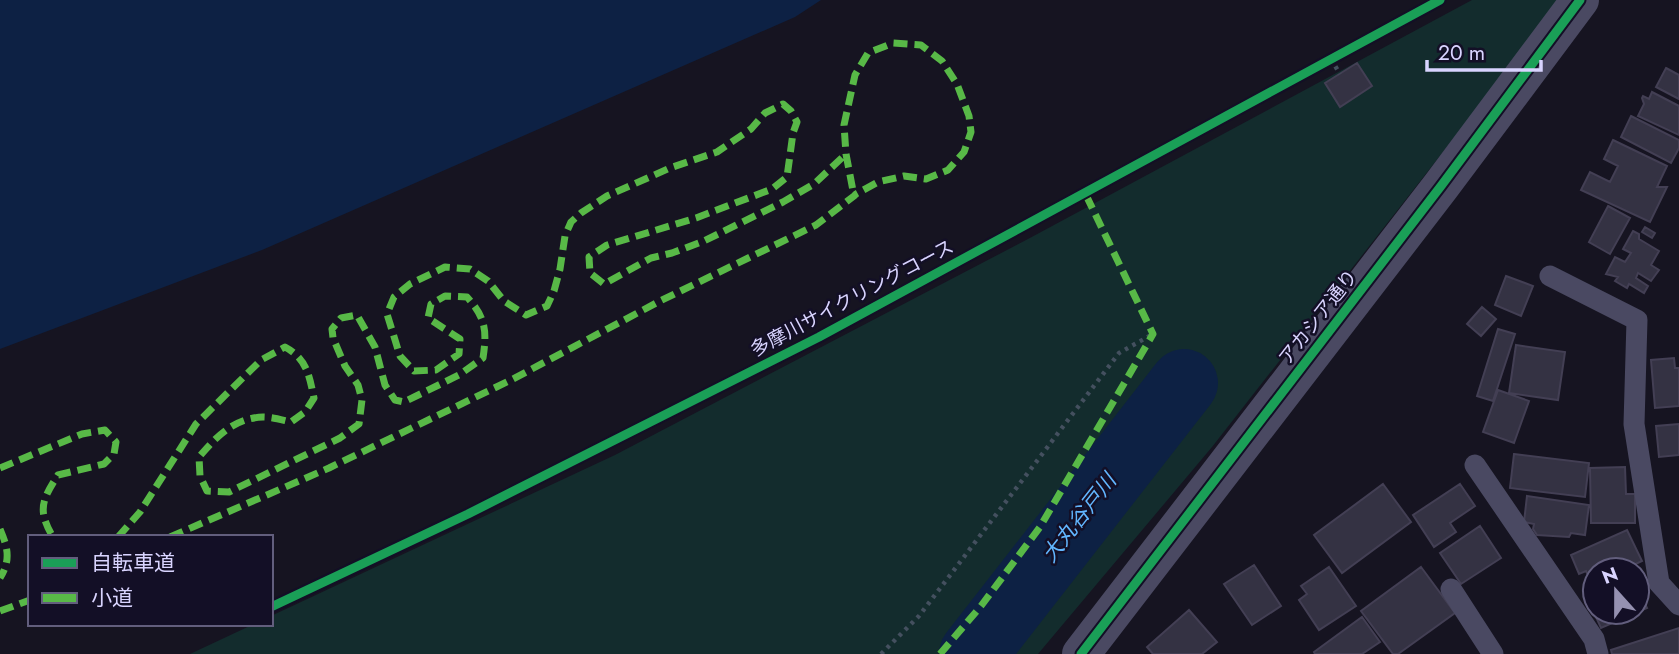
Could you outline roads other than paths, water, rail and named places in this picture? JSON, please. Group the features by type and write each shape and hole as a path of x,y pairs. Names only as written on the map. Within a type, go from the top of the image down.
{"street":[{"name":"アカシア通り","path":"1081,654 1441,186 1580,0"}],"lane":[{"path":"1550,276 1637,320 1634,424 1659,583 1679,605"},
{"path":"1475,465 1594,639 1598,654"},
{"path":"1451,589 1493,654"}],"water":[{"path":"0,0 821,0 795,17 262,250 0,349"}],"waterway":[{"name":"大丸谷戸川","path":"973,654 1184,383"}]}
